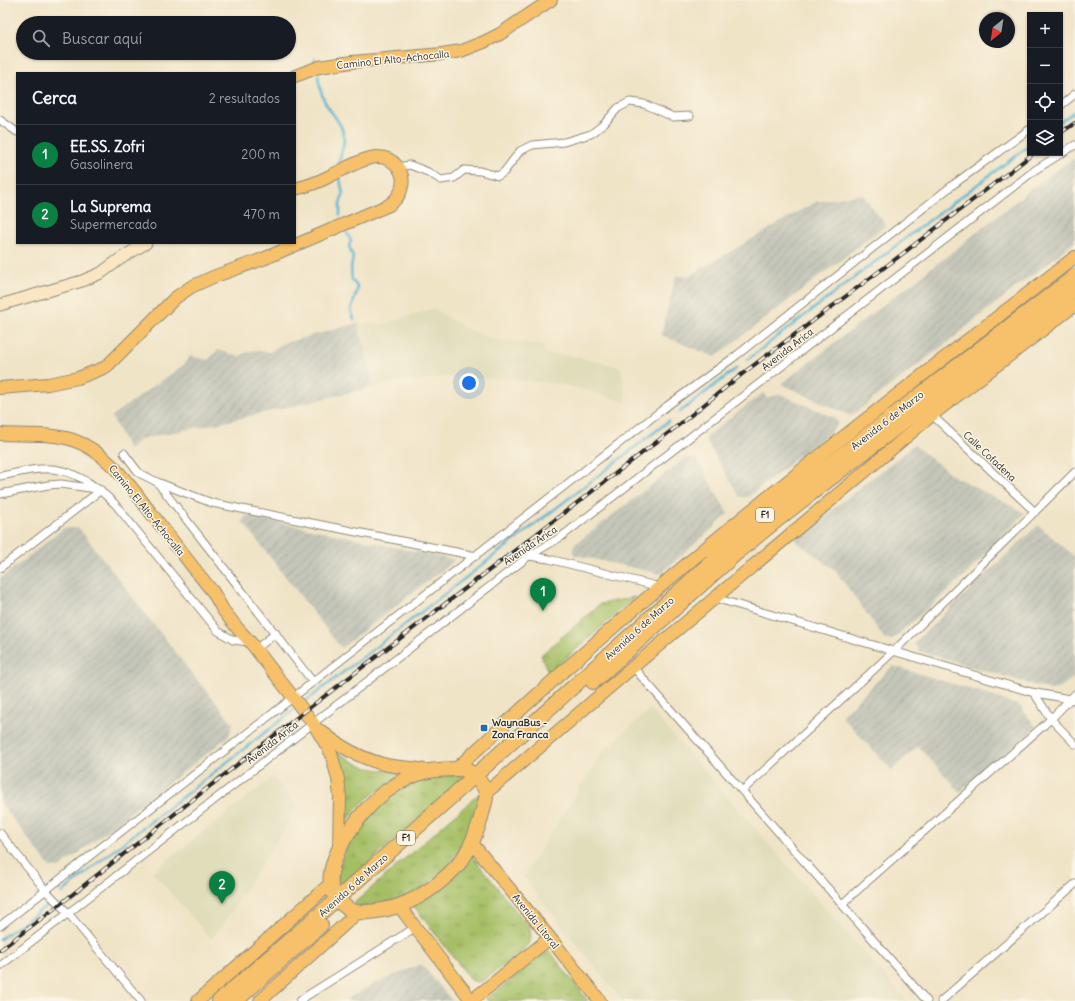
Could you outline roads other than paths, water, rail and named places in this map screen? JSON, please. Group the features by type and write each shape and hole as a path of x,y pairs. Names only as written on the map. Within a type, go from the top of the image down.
{"highway":[{"name":"Avenida 6 de Marzo","path":"481,784 738,538 779,503 1075,276"},
{"name":"Avenida 6 de Marzo","path":"220,1001 481,784 740,550 1075,288"},
{"path":"704,550 738,538"},
{"path":"456,768 467,771 481,784 480,823 458,865 434,887 413,900 399,906 357,914 340,902 332,893 330,884 332,868 339,848 350,829 361,815 387,790 407,779 429,771 456,768"},
{"name":"Avenida 6 de Marzo","path":"236,1001 340,902"}],"main road":[{"name":"Camino El Alto-Achocalla","path":"296,76 319,67 461,51 500,34 551,0"},
{"path":"0,388 48,384 78,378 106,367 175,298 191,287 213,277 270,256 389,205 396,201 403,184 402,176 393,161 378,157 368,159 327,178 296,189"},
{"path":"0,305 82,281 101,273 144,244"},
{"name":"Avenida 6 de Marzo","path":"456,768 612,627 740,519 1075,257"},
{"name":"Avenida 6 de Marzo","path":"481,784 633,667 932,415 1075,305"},
{"name":"Camino El Alto-Achocalla","path":"0,434 54,437 72,440 89,447 103,457 126,481 212,592 228,606 243,625 254,646 313,723 331,753 338,778 340,797 339,848"},
{"name":"Camino El Alto-Achocalla","path":"313,723 334,742 358,756 384,764 411,769 418,768 429,771"},
{"name":"Avenida Litoral","path":"471,842 600,1001"},
{"name":"Avenida 6 de Marzo","path":"198,1001 330,884"},
{"path":"399,906 471,1001 550,938"},
{"path":"260,1001 357,914"}],"street":[{"path":"1063,104 1075,94"},
{"path":"398,168 410,165 428,172 441,180 454,178 464,170 480,171 498,176 504,172 520,151 532,145 564,142 591,134 604,124 618,108 630,102 644,104 673,117 690,116"},
{"path":"0,120 16,131"},
{"path":"0,926 667,406 737,355 954,184 1027,130"},
{"name":"Avenida Arica","path":"0,966 529,556 561,537 1029,175 1075,145"},
{"name":"Calle Cofadena","path":"932,415 1035,512"},
{"path":"124,453 139,473 157,482 212,503 476,556"},
{"path":"0,476 40,469 58,469 70,472 101,490 116,504 218,631 233,640 254,646 276,633"},
{"path":"742,791 894,651 1075,472"},
{"path":"157,482 313,682"},
{"path":"0,494 48,485 62,484 101,490"},
{"path":"0,568 101,490"},
{"path":"529,556 548,559 660,587"},
{"path":"715,598 1034,693 1073,697"},
{"path":"633,667 927,1001"},
{"path":"1034,693 1051,719 1075,744"},
{"path":"842,904 1051,719 1073,697"},
{"path":"0,833 46,891 68,913 141,1001"},
{"path":"941,1001 1075,884"},
{"path":"300,1001 308,994 416,927"}],"waterway":[{"path":"318,75 320,89 324,99 342,129 344,141 339,163"},
{"path":"1063,120 1075,111"},
{"path":"747,360 1027,147"},
{"path":"340,179 343,194 340,204 340,215"},
{"path":"347,233 351,241 349,246 353,257 351,268 352,280 358,288 351,310 354,319"},
{"path":"680,412 737,368"},
{"path":"306,701 669,421"},
{"path":"62,893 100,861 294,710"},
{"path":"0,939 48,905"}],"railway":[{"path":"1063,131 1075,123"},
{"path":"0,950 304,712 680,424 746,371 1030,156"}],"place":[{"name":"EE.SS. Zofri","path":"543,611"},
{"name":"WaynaBus - Zona Franca","path":"484,728"},
{"name":"La Suprema","path":"222,904"}]}
